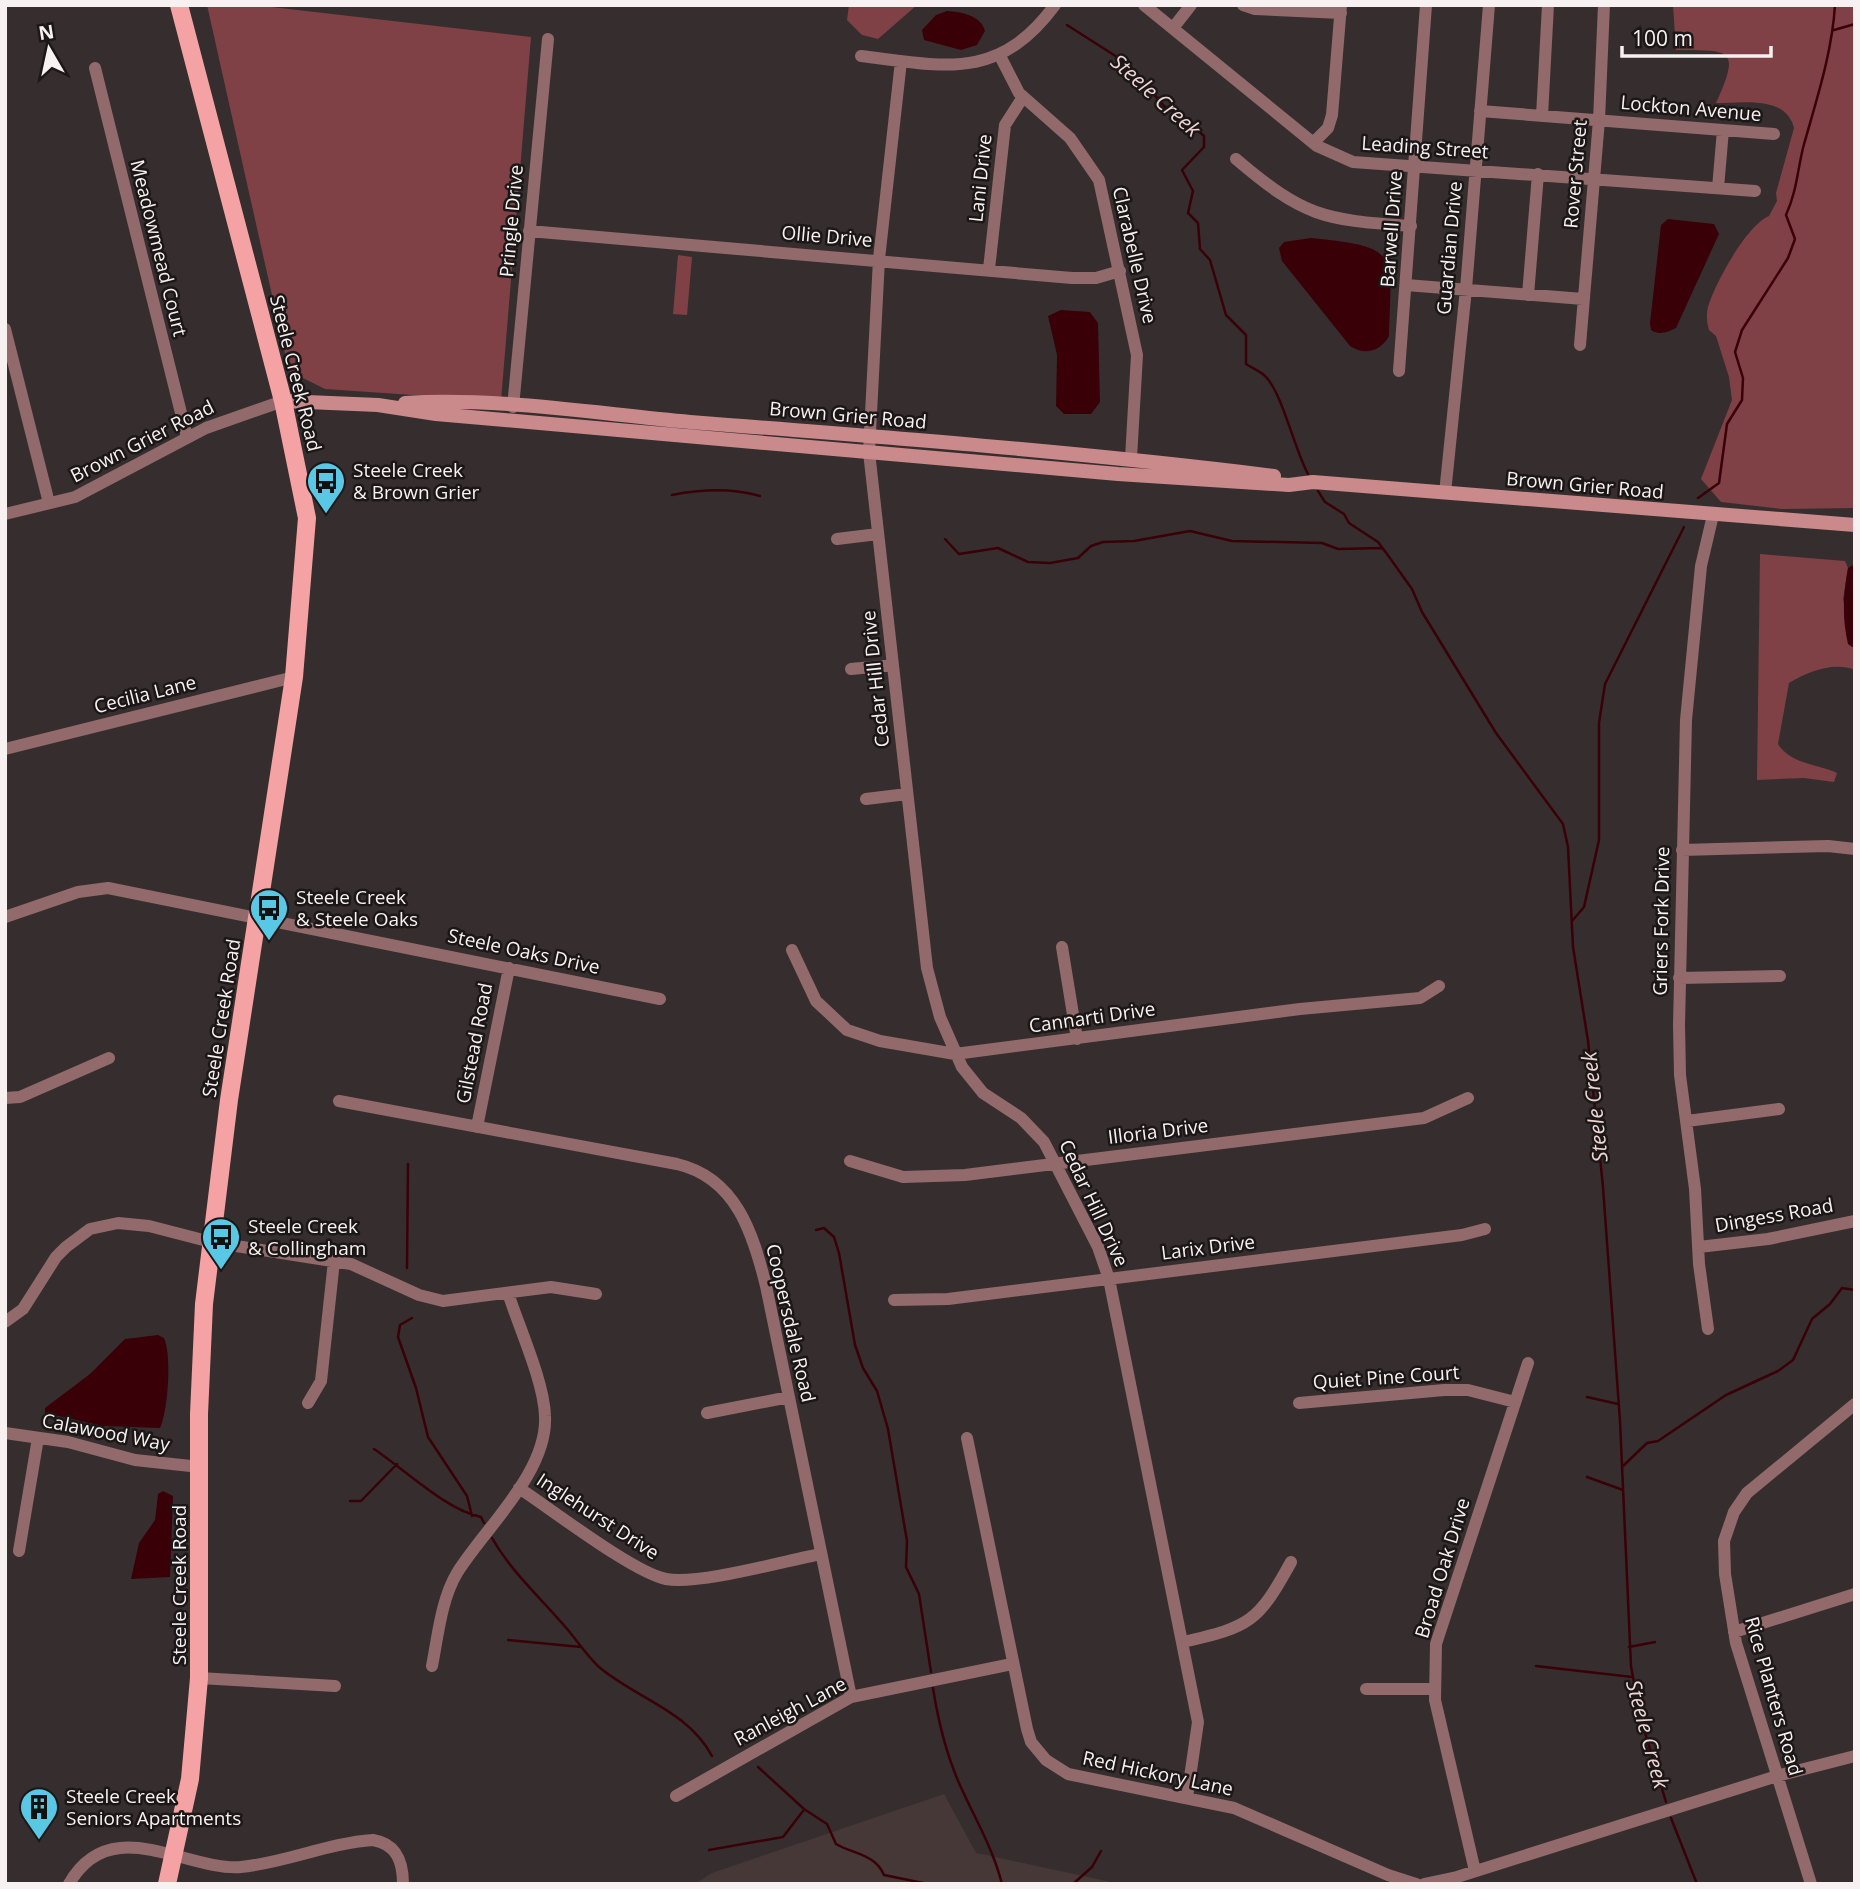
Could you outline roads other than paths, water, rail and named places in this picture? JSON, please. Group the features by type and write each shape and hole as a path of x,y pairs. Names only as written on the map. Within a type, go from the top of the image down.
{"main road":[{"name":"Steele Creek Road","path":"167,1884 190,1779 199,1678 201,1354 211,1242 294,677 307,518 283,401 178,5"},
{"name":"Brown Grier Road","path":"283,401 378,405 436,414 1206,481 1289,485 1313,482"},
{"name":"Brown Grier Road","path":"378,405 429,401 871,436 1131,458 1313,482 1855,525"},
{"path":"988,462 1015,457 1112,465 1123,464 1131,458"}],"street":[{"path":"861,56 951,65 999,54 1030,36 1055,5"},
{"name":"Leading Street","path":"1144,5 1313,143 1353,162 1594,177 1755,191"},
{"path":"1173,28 1191,5"},
{"path":"1243,5 1255,9 1341,9 1332,116 1328,128 1313,143"},
{"name":"Barwell Drive","path":"1399,371 1412,226 1426,5"},
{"name":"Guardian Drive","path":"1444,493 1466,289 1489,5"},
{"path":"1542,116 1549,5"},
{"name":"Rover Street","path":"1580,345 1599,120 1604,5"},
{"name":"Pringle Drive","path":"513,407 548,39"},
{"name":"Clarabelle Drive","path":"999,54 1014,86 1023,97 1070,138 1092,167 1106,204 1137,355 1131,458"},
{"name":"Cedar Hill Drive","path":"901,61 879,259 869,452 929,977 955,1054 983,1093 1035,1130 1098,1247 1109,1279 1198,1722 1187,1798"},
{"name":"Meadowmead Court","path":"95,68 187,437"},
{"name":"Lani Drive","path":"989,269 1004,125 1023,97"},
{"name":"Lockton Avenue","path":"1480,111 1774,134"},
{"path":"1718,188 1723,130"},
{"path":"1236,159 1291,202 1307,211 1350,222 1412,226"},
{"path":"1528,295 1538,174"},
{"name":"Ollie Drive","path":"529,231 879,259 1083,279 1120,271"},
{"path":"1406,285 1583,299"},
{"path":"5,329 49,503"},
{"name":"Brown Grier Road","path":"5,514 75,497 187,437 220,422 283,401"},
{"name":"Griers Fork Drive","path":"1708,1329 1679,1050 1679,978 1686,720 1701,565 1713,515"},
{"path":"837,539 878,534"},
{"path":"851,669 893,665"},
{"name":"Cecilia Lane","path":"5,749 294,677"},
{"path":"866,799 907,794"},
{"path":"1682,850 1828,846 1855,849"},
{"name":"Steele Oaks Drive","path":"5,918 78,892 108,888 660,999"},
{"path":"1062,947 1077,1040"},
{"name":"Cannarti Drive","path":"792,950 816,1000 847,1030 880,1041 955,1054 1300,1009 1420,998 1439,986"},
{"name":"Gilstead Road","path":"477,1127 509,968"},
{"path":"1679,978 1780,976"},
{"path":"5,1098 20,1097 109,1058"},
{"name":"Illoria Drive","path":"850,1161 887,1175 930,1178 1424,1118 1468,1098"},
{"name":"Coopersdale Road","path":"339,1101 677,1164 702,1171 723,1186 739,1209 758,1253 851,1697"},
{"path":"1687,1121 1779,1109"},
{"name":"Dingess Road","path":"1699,1247 1768,1239 1855,1221"},
{"path":"5,1322 23,1309 56,1257 90,1230 133,1223 211,1242 334,1261 372,1271 430,1299 457,1300 551,1287 596,1294"},
{"name":"Larix Drive","path":"894,1300 948,1299 1462,1235 1485,1229"},
{"path":"308,1403 321,1381 334,1261"},
{"path":"432,1666 445,1602 452,1582 519,1488 537,1457 545,1417 508,1293"},
{"name":"Broad Oak Drive","path":"1475,1871 1433,1689 1437,1643 1528,1363"},
{"name":"Quiet Pine Court","path":"1299,1403 1444,1390 1468,1390 1515,1402"},
{"path":"707,1413 789,1397"},
{"name":"Rice Planters Road","path":"1811,1884 1734,1632 1723,1553 1734,1512 1756,1483 1855,1404"},
{"name":"Calawood Way","path":"5,1433 64,1441 123,1458 200,1467"},
{"path":"19,1551 38,1438"},
{"name":"Red Hickory Lane","path":"967,1438 1027,1729 1031,1742 1045,1760 1058,1769 1077,1776 1246,1812 1388,1875 1416,1884"},
{"name":"Inglehurst Drive","path":"519,1488 641,1568 665,1579 692,1579 821,1554"},
{"path":"1183,1642 1226,1632 1252,1619 1272,1597 1292,1562"},
{"path":"1734,1632 1855,1594"},
{"name":"Ranleigh Lane","path":"676,1796 851,1697 1012,1664"},
{"path":"199,1678 335,1686"},
{"path":"1366,1689 1433,1689"},
{"path":"1424,1884 1475,1871 1777,1776 1855,1756"},
{"path":"69,1884 92,1857 134,1847 243,1867 367,1841 380,1841 399,1857 403,1884"}],"waterway":[{"path":"1698,498 1719,483 1727,424 1742,400 1743,378 1735,352 1742,330 1788,258 1795,239 1786,215 1827,59 1835,5"},
{"path":"1834,30 1855,24"},
{"name":"Steele Creek","path":"1067,25 1128,64 1164,106 1179,114 1204,136 1204,147 1182,170 1193,191 1188,213 1198,223 1200,249 1210,260 1226,315 1246,335 1246,364 1263,374 1271,384 1308,474"},
{"path":"672,495 717,490 760,496"},
{"name":"Steele Creek","path":"1318,491 1325,502 1344,514 1349,523 1378,542 1387,554 1412,589 1422,612 1496,733 1563,824 1568,847 1573,947 1588,1041 1603,1187 1620,1421 1631,1666 1640,1716 1666,1802"},
{"path":"1572,921 1584,907 1599,840 1599,723 1605,684 1684,527"},
{"path":"945,539 959,554 998,548 1028,562 1050,563 1078,558 1091,546 1103,542 1134,541 1190,531 1232,541 1322,543 1338,549 1382,548"},
{"path":"407,1268 408,1164"},
{"path":"816,1230 824,1228 834,1237 855,1345 863,1368 877,1391 888,1429 907,1541 906,1567 919,1594 931,1672"},
{"path":"1622,1467 1647,1443 1658,1441 1726,1395 1778,1371 1793,1360 1812,1319 1830,1304 1842,1288 1855,1290"},
{"path":"412,1318 400,1325 398,1337 416,1388 428,1437 467,1496 472,1516"},
{"path":"1587,1397 1618,1404"},
{"path":"374,1449 440,1498 481,1517 484,1523"},
{"path":"350,1501 361,1501 397,1464"},
{"path":"1587,1477 1623,1490"},
{"path":"492,1538 518,1574 599,1667 689,1727 702,1740 712,1756"},
{"path":"508,1640 581,1647"},
{"path":"1629,1647 1655,1642"},
{"path":"1536,1666 1632,1677"},
{"path":"933,1688 950,1760 988,1845 1002,1884"},
{"path":"758,1767 804,1809 827,1824 836,1844 869,1859 884,1875 928,1884"},
{"path":"709,1850 783,1837 803,1811"},
{"name":"Steele Creek","path":"1671,1818 1697,1884"},
{"path":"1073,1884 1092,1867 1101,1851"}],"place":[{"name":"Steele Creek & Brown Grier","path":"326,515"},
{"name":"Steele Creek & Steele Oaks","path":"269,942"},
{"name":"Steele Creek & Collingham","path":"221,1271"},
{"name":"Steele Creek Seniors Apartments","path":"39,1841"}]}
